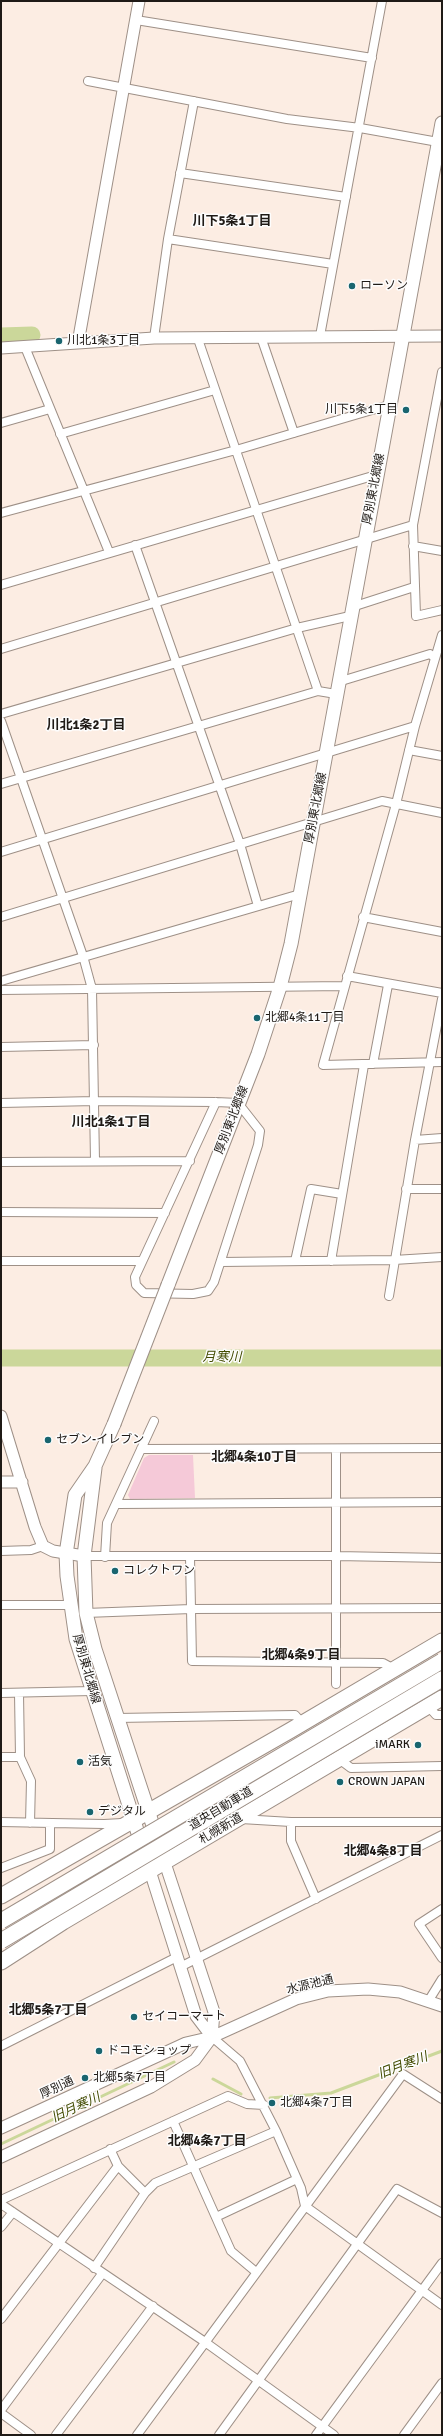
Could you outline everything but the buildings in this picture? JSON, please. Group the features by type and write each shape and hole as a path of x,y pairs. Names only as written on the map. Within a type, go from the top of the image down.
{"highway":[{"path":"1,1896 147,1811 302,1724 442,1641"},
{"name":"道央自動車道","path":"1,1921 442,1661"},
{"name":"道央自動車道","path":"1,1941 442,1679"},
{"name":"札幌新道","path":"1,1962 63,1922 340,1760 442,1698"}],"main road":[{"name":"厚別東北郷線","path":"150,1871 132,1821 76,1639 70,1605 66,1554 75,1495 95,1466 114,1424 238,1103 280,987 300,894 442,123"},
{"name":"厚別東北郷線","path":"95,1466 84,1556 86,1613 95,1649 165,1863"}],"street":[{"path":"78,343 139,1"},
{"path":"320,336 360,128 382,1"},
{"path":"136,20 372,58"},
{"path":"88,81 286,119 360,128 438,142"},
{"path":"154,338 168,239 194,101"},
{"path":"180,173 346,197"},
{"path":"168,239 333,264"},
{"path":"1,348 154,338 442,336"},
{"path":"261,337 294,433"},
{"path":"198,338 318,691"},
{"path":"25,347 110,552"},
{"path":"442,372 413,525 416,616 442,610"},
{"path":"60,434 216,390"},
{"path":"1,513 236,450 390,405"},
{"path":"1,423 50,409"},
{"path":"1,585 376,475"},
{"path":"1,649 156,602 276,568 413,525"},
{"path":"136,545 240,844 258,906"},
{"path":"413,546 442,551"},
{"path":"1,714 177,661 351,612 414,586"},
{"path":"442,635 415,726 396,804 363,917 323,1065 442,1062"},
{"path":"1,784 199,724 318,691 337,688 430,654 435,658"},
{"path":"1,721 83,956 92,989 96,1161"},
{"path":"1,852 415,726"},
{"path":"409,750 442,756"},
{"path":"1,917 382,801 442,812"},
{"path":"1,981 300,894"},
{"path":"363,917 442,932"},
{"path":"347,976 388,985 442,993"},
{"path":"373,1064 388,985"},
{"path":"1,990 344,986"},
{"path":"389,1296 414,1140 442,999"},
{"path":"1,1047 94,1045"},
{"path":"330,1261 364,1065"},
{"path":"1,1103 95,1101 216,1102 238,1103 260,1131 214,1282 208,1291 194,1294 144,1293 139,1290 136,1285 135,1277 141,1261 190,1161 216,1102"},
{"path":"414,1140 442,1138"},
{"path":"1,1162 190,1161"},
{"path":"295,1261 310,1188 342,1194"},
{"path":"406,1189 442,1189"},
{"path":"1,1212 165,1213"},
{"path":"221,1262 394,1260 442,1257"},
{"path":"1,1261 141,1261"},
{"path":"1,1416 35,1527 43,1546"},
{"path":"105,1557 107,1523 154,1421"},
{"path":"141,1449 442,1448"},
{"path":"336,1449 336,1684"},
{"path":"1,1482 22,1482"},
{"path":"117,1504 442,1502"},
{"path":"1,1550 31,1550 43,1546 66,1554 105,1557 337,1556 442,1558"},
{"path":"190,1557 192,1661 383,1663 394,1669"},
{"path":"1,1605 70,1605"},
{"path":"86,1613 191,1609 337,1607 442,1608"},
{"path":"1,1693 92,1691"},
{"path":"19,1693 20,1756 30,1781 30,1823"},
{"path":"428,1706 436,1715 442,1715"},
{"path":"117,1718 295,1715 302,1724"},
{"path":"1,1756 20,1756"},
{"path":"340,1760 351,1768 442,1766"},
{"path":"237,1819 291,1822 442,1822"},
{"path":"1,1822 113,1824 132,1821"},
{"path":"291,1822 291,1841 316,1899"},
{"path":"1,1868 50,1849 50,1823"},
{"path":"1,2046 179,1962 197,1959 442,1836"},
{"path":"1,2157 150,2087 195,2060 212,2037 214,2012 165,1863"},
{"path":"150,1871 196,2016 212,2037 240,2061 264,2105 276,2131 297,2179 305,2206 442,2305"},
{"path":"442,1909 419,1924 442,1958"},
{"path":"429,2000 442,1978"},
{"name":"水源池通","path":"212,2037 296,1999 328,1991 368,1989 400,1992 429,2000 442,2006"},
{"name":"厚別通","path":"1,2128 186,2043 212,2037"},
{"path":"137,2435 403,2074 442,2099"},
{"path":"1,2200 228,2096 247,2104 264,2105"},
{"path":"173,2121 231,2251 256,2272"},
{"path":"94,2268 145,2193 155,2183 194,2168 276,2131"},
{"path":"110,2149 118,2166 145,2193"},
{"path":"1,2319 118,2166"},
{"path":"216,2217 297,2179"},
{"path":"219,2435 260,2381 397,2189 442,2212"},
{"path":"1,2204 102,2274 153,2306 205,2342 334,2435"},
{"path":"1,2227 13,2212"},
{"path":"316,2435 442,2263"},
{"path":"1,2410 102,2274"},
{"path":"56,2435 153,2306"},
{"path":"404,2435 442,2383"},
{"path":"1,2413 31,2435"}],"shaded area":[{"path":"149,1455 193,1455 195,1498 130,1499 128,1495 144,1458"}],"waterway":[{"path":"1,336 32,335"},
{"name":"月寒川","path":"1,1358 442,1358"},
{"name":"旧月寒川","path":"270,2098 331,2093 442,2051"},
{"name":"旧月寒川","path":"1,2144 174,2062"},
{"name":"旧月寒川","path":"213,2079 241,2094"}],"place":[{"name":"ローソン","path":"352,286"},
{"name":"川北1条3丁目","path":"59,341"},
{"name":"川下5条1丁目","path":"406,410"},
{"name":"北郷4条11丁目","path":"257,1018"},
{"name":"セブン-イレブン","path":"48,1440"},
{"name":"コレクトワン","path":"115,1571"},
{"name":"iMARK","path":"418,1745"},
{"name":"活気","path":"80,1762"},
{"name":"CROWN JAPAN","path":"340,1782"},
{"name":"デジタル","path":"90,1812"},
{"name":"セイコーマート","path":"134,2017"},
{"name":"ドコモショップ","path":"99,2051"},
{"name":"北郷5条7丁目","path":"85,2078"},
{"name":"北郷4条7丁目","path":"272,2103"}],"district":[{"name":"川下5条1丁目","path":"232,222"},
{"name":"川北1条2丁目","path":"86,726"},
{"name":"川北1条1丁目","path":"111,1123"},
{"name":"北郷4条10丁目","path":"254,1458"},
{"name":"北郷4条9丁目","path":"301,1656"},
{"name":"北郷4条8丁目","path":"383,1852"},
{"name":"北郷5条7丁目","path":"48,2011"},
{"name":"北郷4条7丁目","path":"207,2142"}]}
